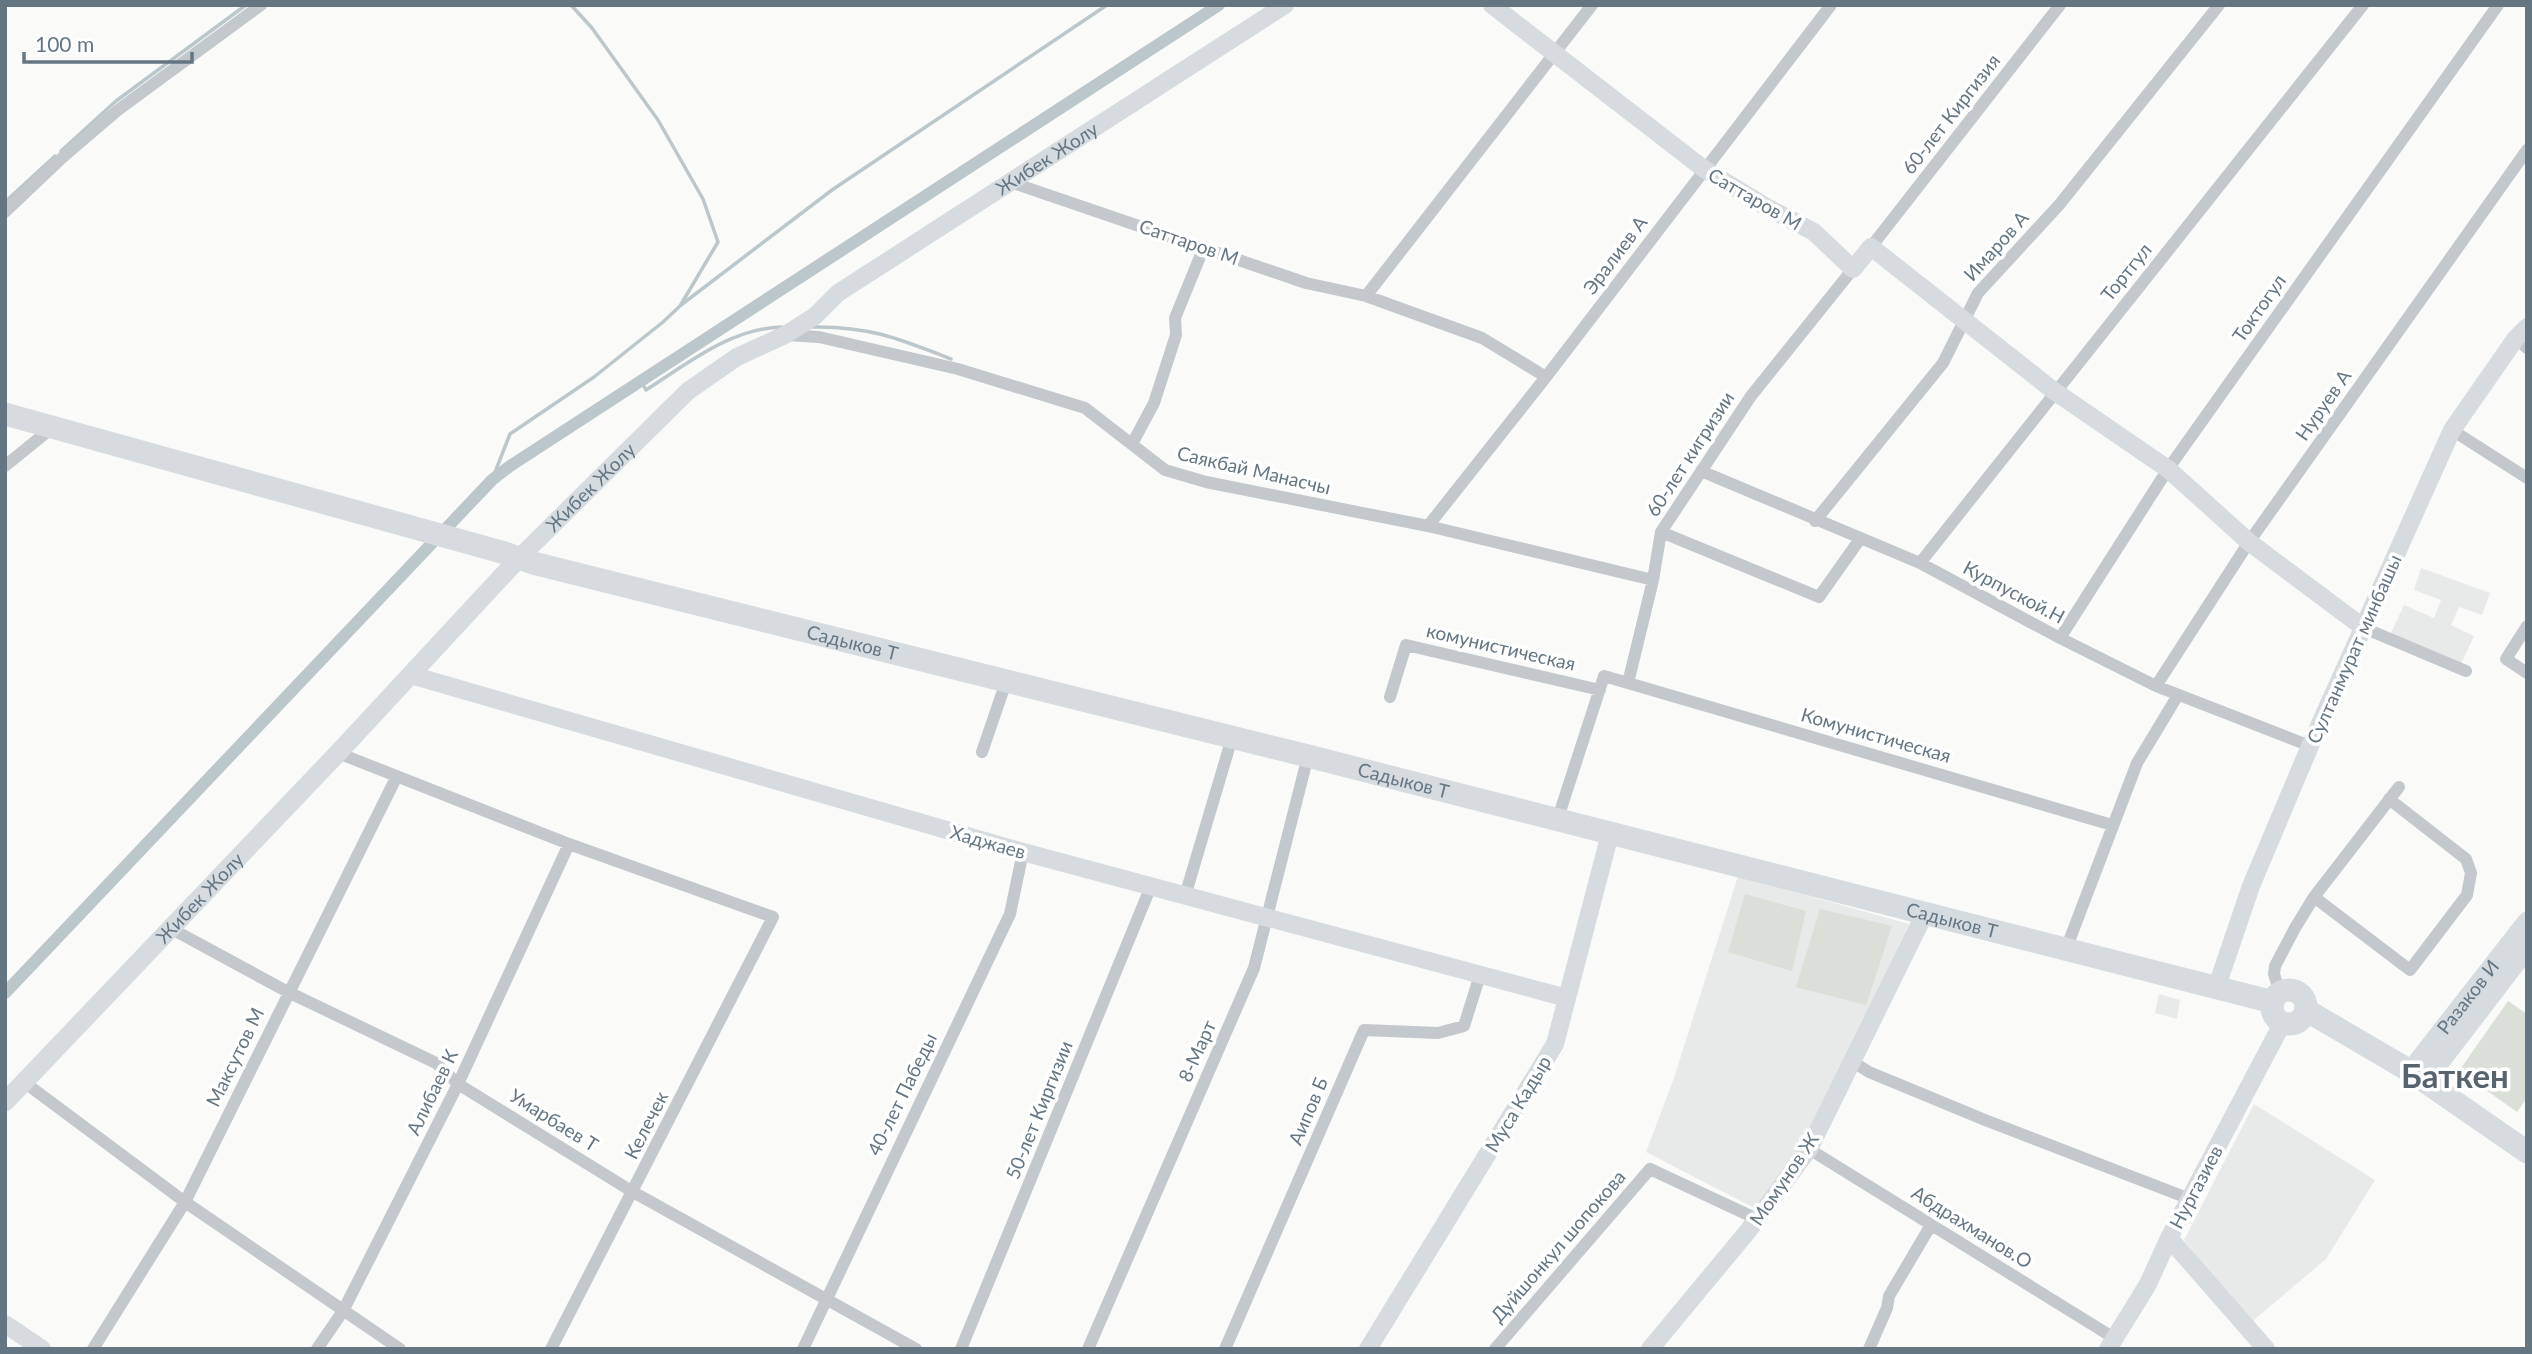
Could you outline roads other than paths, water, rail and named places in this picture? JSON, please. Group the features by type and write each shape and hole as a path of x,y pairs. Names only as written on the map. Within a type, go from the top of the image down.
{"highway":[{"name":"Садыков Т","path":"5,414 525,561 2066,948 2216,989 2276,997"},
{"path":"2291,990 2301,994 2306,1010 2297,1023 2282,1024 2274,1016 2276,997 2291,990"},
{"path":"2306,1010 2418,1076 2527,1152"}],"main road":[{"name":"Жибек Жолу","path":"5,1102 411,675 525,561"},
{"name":"Разаков И","path":"2418,1076 2527,921"},
{"name":"Разаков И","path":"2418,1076 2527,949"}],"street":[{"path":"5,212 118,110 261,5"},
{"name":"Жибек Жолу","path":"525,561 688,391 737,357 785,335 815,316 838,293 1013,183 1285,5"},
{"name":"Саттаров М","path":"1492,5 1704,169 1814,232 1853,269"},
{"path":"1366,296 1592,5"},
{"name":"Эралиев А","path":"1428,526 1546,377 1831,5"},
{"name":"60-лет Киргизия","path":"1871,247 2060,5"},
{"name":"Имаров А","path":"1815,521 1943,363 1979,293 2059,205 2219,5"},
{"name":"Тортгул","path":"1920,563 2363,5"},
{"name":"Токтогул","path":"2060,638 2168,469 2498,5"},
{"name":"Нуруев А","path":"2156,686 2249,542 2527,150"},
{"name":"Саттаров М","path":"1013,183 1306,283 1366,296 1482,338 1546,377"},
{"path":"1132,444 1154,403 1175,335 1175,318 1204,247"},
{"path":"1853,269 1871,247 2054,391 2168,469 2249,542 2364,628 2466,671"},
{"name":"60-лет кигризии","path":"1628,683 1653,580 1661,532 1751,396 1853,269"},
{"name":"Саякбай Манасчы","path":"785,335 819,337 958,369 1085,408 1166,470 1206,482 1428,526 1653,580"},
{"name":"Султанмурат минбашы","path":"2216,989 2250,886 2452,430 2523,338"},
{"path":"5,466 53,427"},
{"path":"2452,430 2527,478"},
{"name":"Курпуской.Н","path":"1701,471 1920,563 2156,686 2310,746"},
{"path":"1661,532 1819,597 1860,539"},
{"path":"2527,626 2506,659 2527,673"},
{"name":"комунистическая","path":"1390,697 1406,645 1600,690"},
{"name":"Хаджаев","path":"411,675 1023,852 1567,998"},
{"path":"1558,821 1604,676 1628,683"},
{"path":"982,752 1006,682"},
{"name":"Комунистическая","path":"1628,683 2112,825"},
{"path":"2066,948 2137,763 2178,695"},
{"path":"1185,896 1232,738"},
{"path":"338,753 569,844"},
{"name":"8-Март","path":"1088,1349 1254,968 1308,757"},
{"name":"Максутов М","path":"93,1349 185,1202 397,776"},
{"path":"2276,997 2275,966 2314,897 2399,787"},
{"path":"2314,897 2410,970 2464,901 2471,873 2466,859 2389,799"},
{"name":"Муса Кадыр","path":"1368,1349 1555,1044 1610,834"},
{"name":"Келечек","path":"551,1349 773,917 569,844"},
{"name":"Алибаев К","path":"317,1349 343,1311 458,1084 569,844"},
{"name":"40-лет Пабеды","path":"803,1349 1010,914 1023,852"},
{"name":"50-лет Киргизии","path":"961,1349 1151,886"},
{"name":"Момунов Ж","path":"1650,1349 1757,1219 1809,1149 1925,913"},
{"name":"Умарбаев Т","path":"170,928 288,992 436,1063 458,1084 634,1192 916,1349"},
{"name":"Аипов Б","path":"1225,1349 1364,1030 1438,1033 1464,1026 1480,975"},
{"name":"Нургазиев","path":"2111,1344 2148,1284 2169,1238 2282,1024"},
{"path":"1853,1062 1868,1072 1985,1120 2190,1199"},
{"path":"24,1083 185,1202 400,1349"},
{"name":"Абдрахманов.О","path":"1809,1149 1931,1225 2111,1344"},
{"name":"Дуйшонкул шопокова","path":"1495,1349 1650,1169 1757,1219"},
{"path":"1869,1349 1887,1308 1889,1296 1931,1225"},
{"path":"2169,1238 2266,1349"},
{"path":"5,1324 42,1349"}],"waterway":[{"path":"61,151 116,101 246,5"},
{"path":"492,480 510,434 594,377 663,322 680,306 718,242 703,199 658,120 592,28 571,5"},
{"path":"681,305 832,190 1107,5"},
{"path":"5,993 492,480 1219,5"},
{"path":"5,202 55,156"},
{"path":"641,381 646,390 727,341 763,329 782,327"},
{"path":"813,327 868,331 951,359"}],"district":[{"name":"Баткен","path":"2455,1076"}]}
